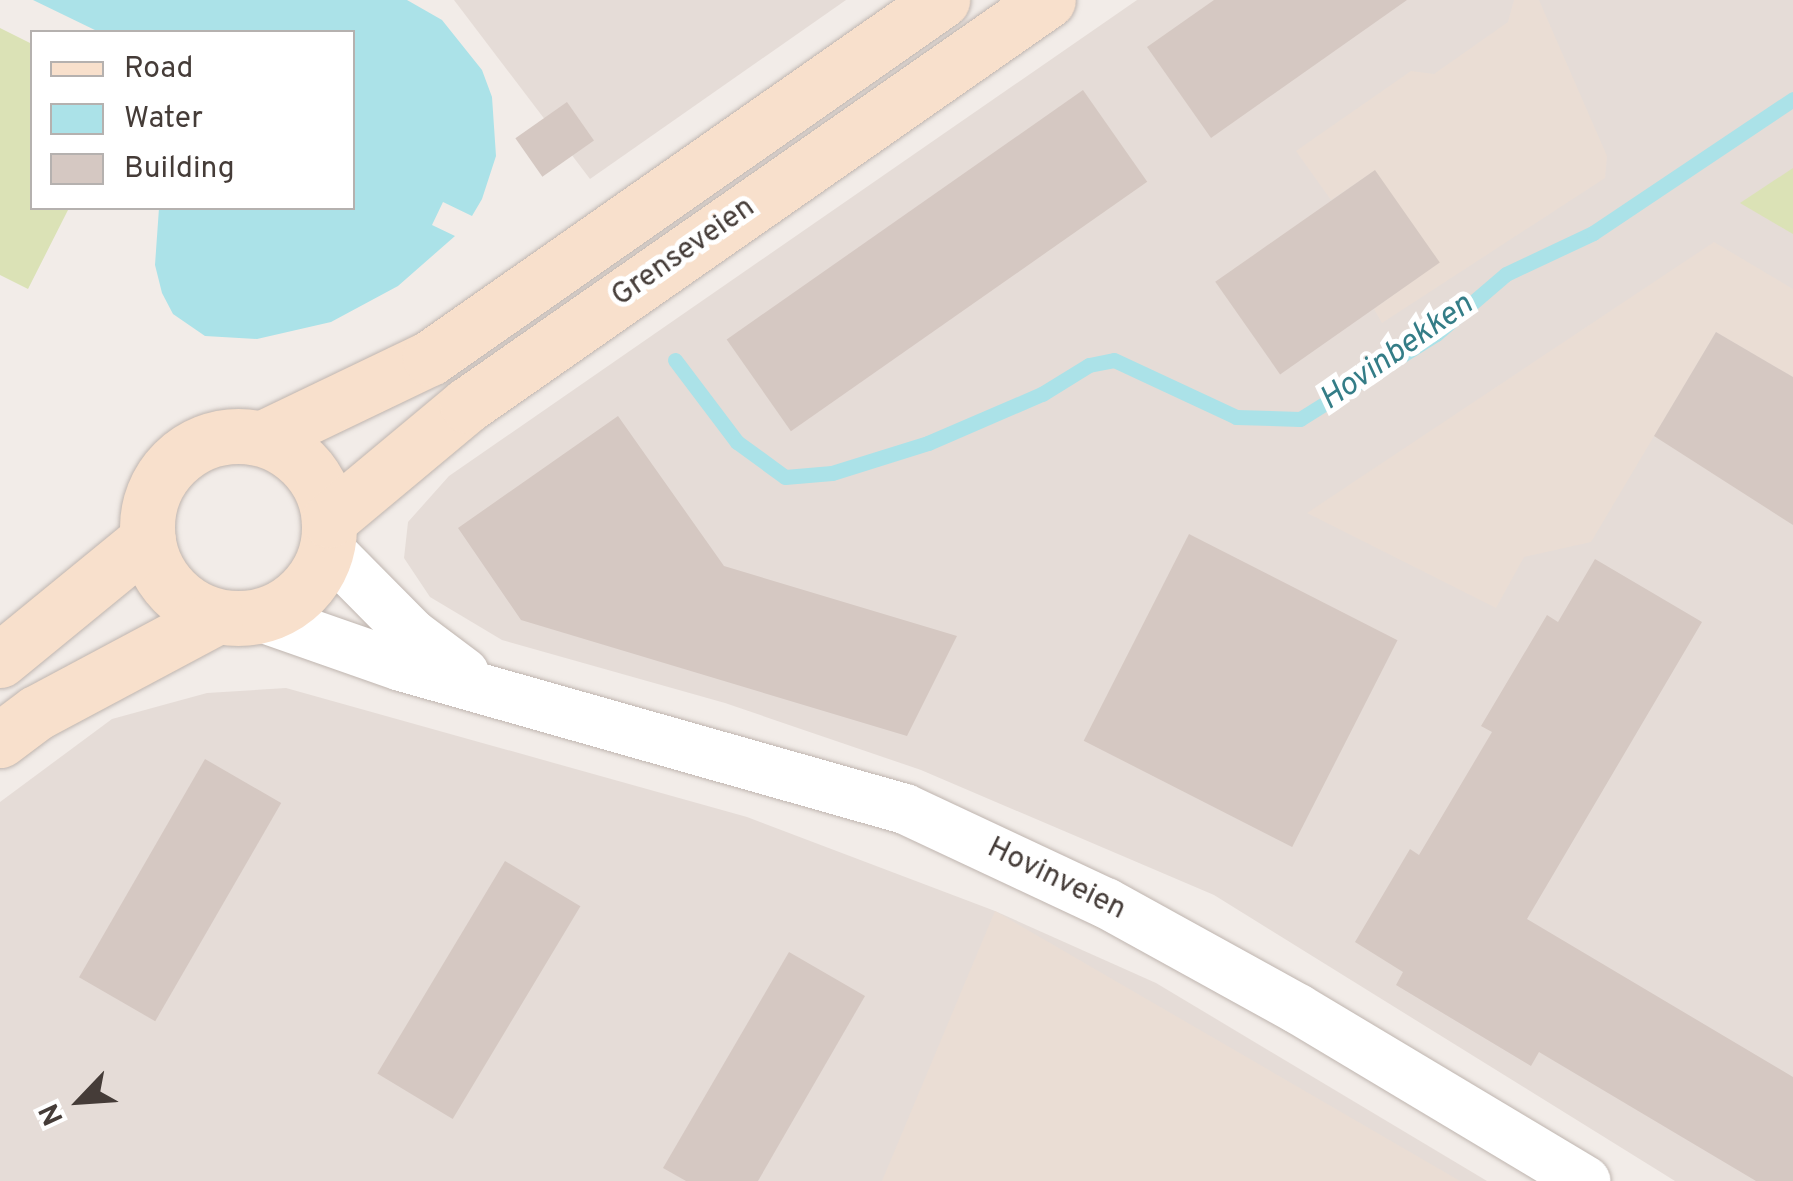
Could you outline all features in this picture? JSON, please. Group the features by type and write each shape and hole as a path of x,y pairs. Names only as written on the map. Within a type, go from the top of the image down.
{"main road":[{"name":"Grenseveien","path":"263,438 430,358 942,0"},
{"name":"Grenseveien","path":"328,534 467,405 1019,8"},
{"path":"0,740 36,713 237,616 302,592 328,534 309,468 263,438 218,438 176,460 150,501 148,538 172,590 237,616"},
{"path":"0,660 148,538"}],"street":[{"name":"Hovinveien","path":"328,534 412,634 480,685"},
{"name":"Hovinveien","path":"237,616 905,809 1034,866 1298,1008 1584,1181"}],"shaded area":[{"path":"454,0 846,0 590,179"},
{"path":"1137,0 1793,0 1793,1181 1675,1181 1214,895 921,770 725,703 502,640 430,597 404,558 408,522 449,476"},
{"path":"1514,0 1539,0 1607,156 1605,178 1382,323 1374,309 1439,262 1374,171 1331,200 1296,151 1411,71 1434,74 1508,22"},
{"path":"1714,242 1793,289 1793,377 1716,332 1591,542 1524,557 1496,608 1307,513"},
{"path":"286,688 747,817 995,911 1156,983 1487,1181 0,1181 0,802 112,719 207,693"},
{"path":"995,911 1460,1181 882,1181"}],"green space":[{"path":"0,28 30,43 30,210 68,210 28,289 0,275"},
{"path":"1793,168 1793,234 1740,203"}],"water":[{"path":"33,0 407,0 442,20 482,70 492,97 496,156 482,199 472,216 443,202 432,225 455,236 398,286 331,322 257,339 205,336 173,314 162,293 155,265 159,210 355,210 355,30 95,30"}],"building":[{"path":"1214,0 1407,0 1211,138 1147,47"},
{"path":"1083,90 1147,182 791,431 727,340"},
{"path":"567,102 594,141 542,177 515,138"},
{"path":"1375,170 1440,263 1280,374 1215,282"},
{"path":"1716,332 1793,377 1793,525 1654,436"},
{"path":"618,416 724,566 957,636 907,736 521,620 458,528"},
{"path":"1189,534 1397,640 1292,847 1084,741"},
{"path":"1595,559 1702,622 1527,919 1793,1077 1793,1181 1756,1181 1539,1052 1531,1066 1396,985 1403,972 1355,942 1410,849 1419,855 1492,732 1481,726 1547,615 1558,622"},
{"path":"205,759 281,803 155,1021 79,977"},
{"path":"505,861 580,906 453,1119 377,1074"},
{"path":"789,952 865,996 758,1181 686,1181 663,1168"}],"waterway":[{"name":"Hovinbekken","path":"675,360 737,442 785,477 832,473 928,443 1042,394 1089,365 1114,360 1236,417 1300,419 1436,334 1506,274 1593,233 1793,99"}]}
